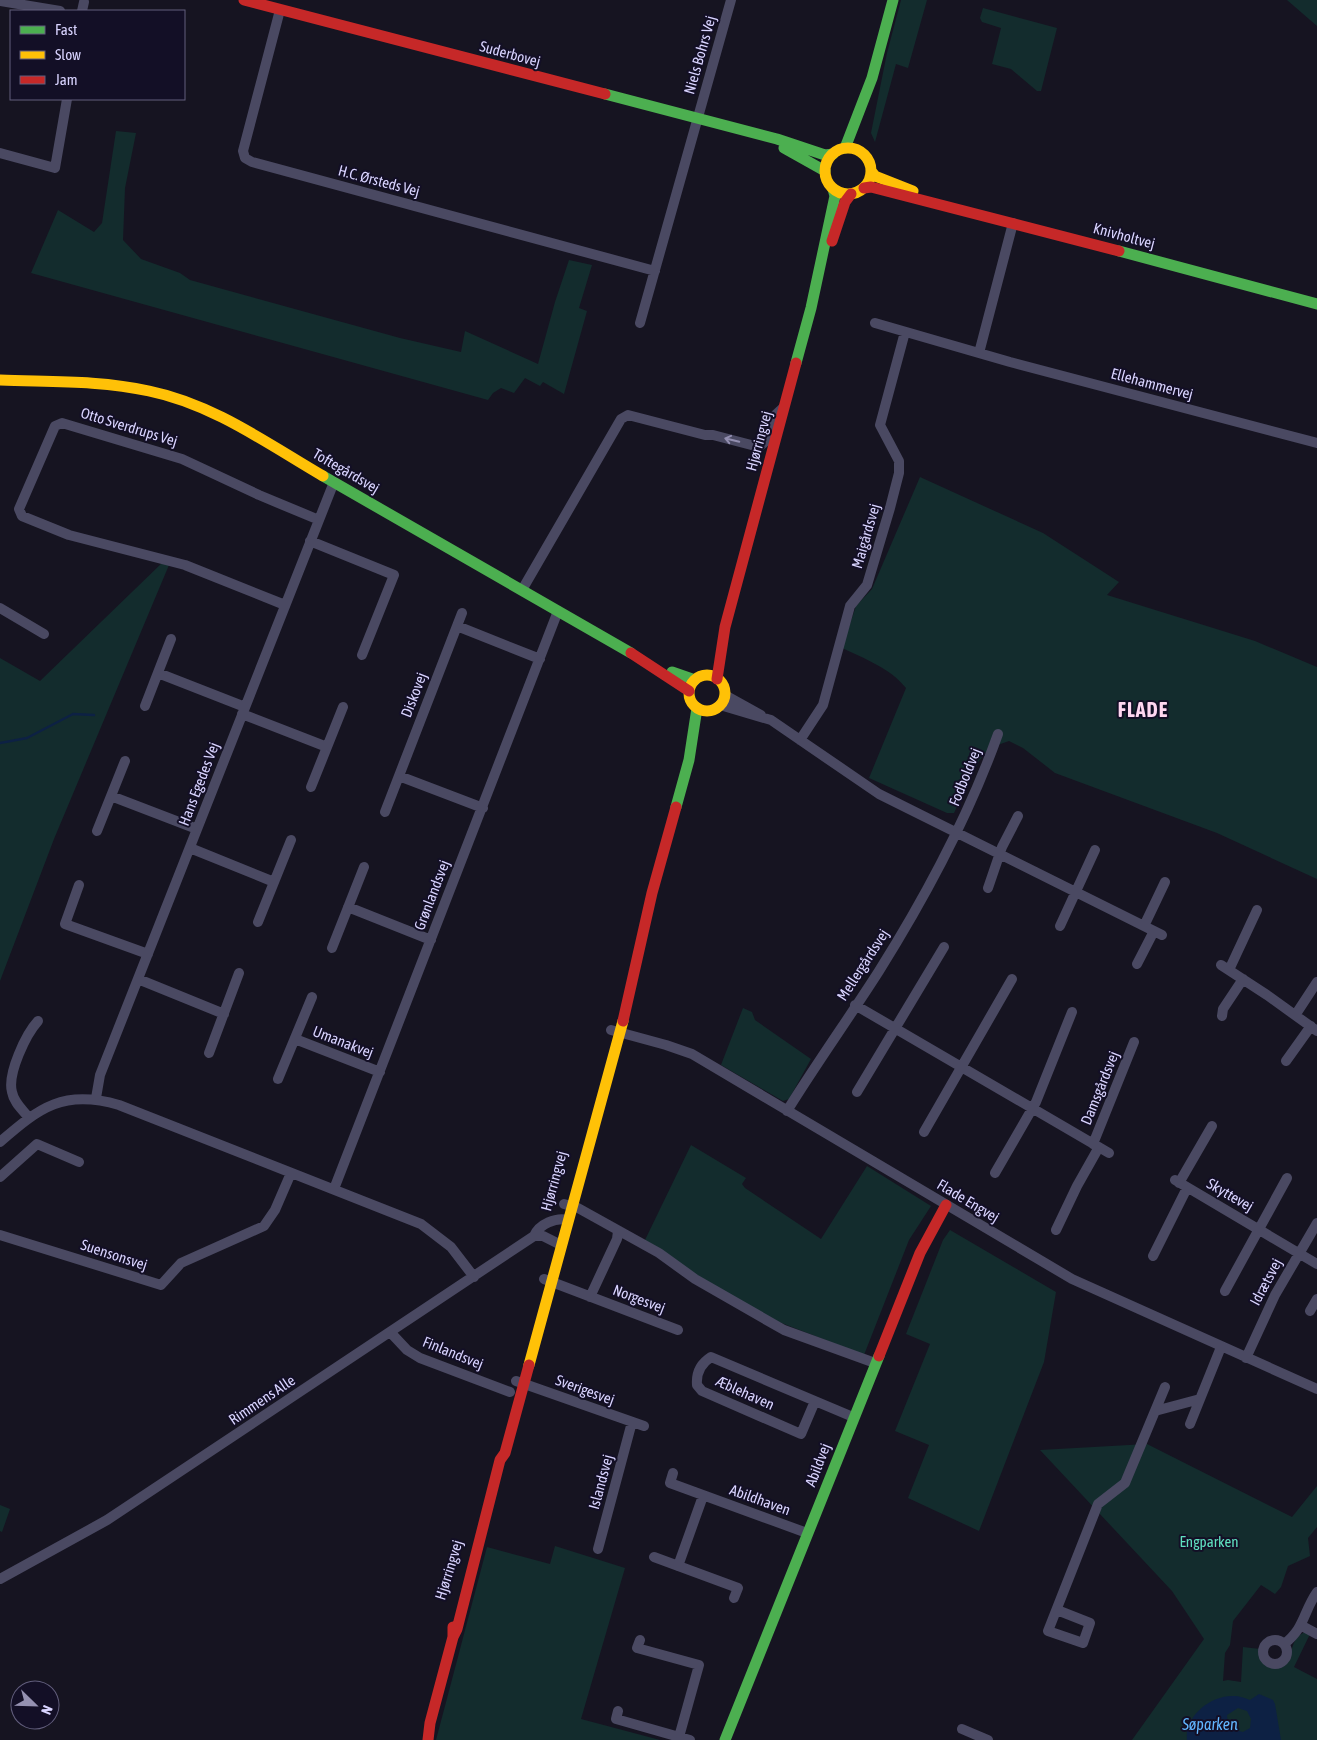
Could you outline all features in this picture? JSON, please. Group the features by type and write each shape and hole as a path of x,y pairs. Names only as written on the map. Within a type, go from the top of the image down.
{"street":[{"name":"Suderbovej","path":"244,0 698,119 825,155 833,154"},
{"name":"Niels Bohrs Vej","path":"698,119 731,0"},
{"path":"862,153 872,78 893,0"},
{"path":"0,1 54,10"},
{"name":"H.C. Ørsteds Vej","path":"280,10 243,151 244,158 252,162 655,271"},
{"path":"844,148 862,153 867,158 872,171 864,188 851,194 833,189 829,184 825,171 826,165 833,154 848,144 867,86 872,78"},
{"path":"0,153 55,168 67,100"},
{"path":"640,324 698,119"},
{"name":"Suderbovej","path":"769,138 825,171"},
{"name":"Knivholtvej","path":"872,171 875,176 916,193 924,199"},
{"name":"Knivholtvej","path":"864,188 871,187 924,199 1317,304"},
{"name":"Hjørringvej","path":"718,678 725,627 822,263 835,196 833,189"},
{"name":"Hjørringvej","path":"822,263 828,254 845,202 851,194"},
{"path":"979,352 1013,224"},
{"name":"Ellehammervej","path":"875,323 1317,443"},
{"name":"Maigårdsvej","path":"800,740 823,704 850,606 867,585 899,473 899,461 880,425 905,332"},
{"name":"Toftegårdsvej","path":"0,380 104,386 167,396 189,403 237,426 652,665 699,678"},
{"path":"522,590 621,419 628,415 705,435 713,435 762,446 765,442 771,418 783,408"},
{"name":"Otto Sverdrups Vej","path":"285,605 184,565 69,535 22,516 19,509 54,426 62,423 182,459 318,520"},
{"name":"Hans Egedes Vej","path":"96,1098 100,1075 334,482"},
{"path":"310,541 394,575 362,655"},
{"path":"0,608 44,634"},
{"name":"Grønlandsvej","path":"334,1189 558,611"},
{"name":"Diskovej","path":"385,812 462,613"},
{"path":"457,626 540,659"},
{"name":"Hjørringvej","path":"699,678 720,632 725,627"},
{"path":"145,706 171,639"},
{"name":"Toftegårdsvej","path":"652,665 661,674 689,691"},
{"path":"158,673 327,747"},
{"path":"718,703 722,683 718,678 699,678 689,691 691,700 697,708 718,703 763,717 783,728 879,794 1158,933 1137,964"},
{"name":"Hjørringvej","path":"688,760 705,717 718,703"},
{"path":"311,787 343,707"},
{"name":"Hjørringvej","path":"428,1740 430,1723 453,1637 453,1611 462,1572 470,1547 486,1514 500,1460 505,1452 520,1382 547,1280 615,1031 648,922 648,912 688,760 697,708"},
{"name":"Fodboldvej","path":"958,832 980,783 998,734"},
{"path":"97,831 125,761"},
{"path":"399,776 483,808"},
{"path":"111,796 197,830"},
{"path":"988,888 1000,853 1018,816"},
{"name":"Mellergårdsvej","path":"787,1111 905,927 958,832"},
{"path":"258,922 291,840"},
{"path":"190,848 274,882"},
{"path":"1060,926 1095,850"},
{"path":"332,948 364,867"},
{"path":"1144,926 1166,882"},
{"path":"79,884 65,924 148,954"},
{"path":"348,907 430,940"},
{"path":"1257,910 1225,968 1296,1014 1314,1028 1286,1061"},
{"path":"857,1092 944,947"},
{"path":"209,1053 240,973"},
{"path":"138,979 224,1014"},
{"path":"924,1132 1012,979"},
{"path":"1222,1016 1223,1009 1243,979"},
{"path":"1296,1014 1317,982"},
{"name":"Umanakvej","path":"278,1079 312,997"},
{"name":"Damsgårdsvej","path":"855,1005 1109,1153"},
{"path":"995,1173 1032,1109 1072,1012"},
{"path":"29,1118 16,1102 10,1085 30,1030 38,1020"},
{"name":"Flade Engvej","path":"615,1031 692,1054 1072,1279 1317,1390"},
{"name":"Umanakvej","path":"295,1039 380,1072"},
{"name":"Damsgårdsvej","path":"1056,1230 1096,1146 1134,1042"},
{"path":"2,1138 29,1118 58,1103 96,1098 119,1105 334,1189 428,1228 451,1247 474,1277"},
{"name":"Skyttevej","path":"1153,1256 1181,1184 1212,1126"},
{"path":"0,1177 36,1144 80,1162"},
{"name":"Suensonsvej","path":"0,1234 161,1285 181,1263 264,1226 275,1210 291,1173"},
{"name":"Skyttevej","path":"1225,1291 1287,1178"},
{"name":"Skyttevej","path":"1181,1184 1317,1264"},
{"path":"568,1205 659,1253 695,1279 784,1330 875,1363"},
{"name":"Abildvej","path":"725,1740 920,1253 946,1205"},
{"name":"Rimmens Alle","path":"0,1579 107,1520 474,1277 534,1236 536,1231 548,1223 564,1219"},
{"name":"Idrætsvej","path":"1246,1358 1298,1253 1317,1223"},
{"name":"Norgesvej","path":"590,1297 618,1239 618,1231"},
{"path":"534,1236 543,1236 557,1243"},
{"name":"Norgesvej","path":"547,1280 678,1330"},
{"path":"1310,1311 1317,1300"},
{"name":"Finlandsvej","path":"390,1333 407,1350 420,1358 510,1392"},
{"path":"1190,1424 1221,1347"},
{"name":"Æblehaven","path":"815,1401 801,1434 702,1391 698,1385 698,1372 704,1361 711,1357 853,1417"},
{"name":"Sverigesvej","path":"520,1382 644,1426"},
{"path":"1057,1610 1098,1504 1125,1483 1165,1387"},
{"path":"1155,1411 1200,1400"},
{"name":"Islandsvej","path":"598,1549 632,1422"},
{"name":"Abildhaven","path":"673,1472 670,1482 703,1496 808,1533"},
{"path":"678,1566 703,1496"},
{"path":"654,1557 738,1588 734,1598"},
{"path":"1284,1644 1295,1636 1302,1626 1317,1592"},
{"path":"1302,1626 1317,1634"},
{"path":"640,1640 638,1648 699,1665 679,1737"},
{"path":"618,1711 616,1719 690,1740"},
{"name":"Hjørringvej","path":"421,1740 430,1723"},
{"path":"962,1729 988,1740"}],"green space":[{"path":"901,0 927,0 908,68 896,64 875,142 871,133 887,53"},
{"path":"1287,0 1317,0 1317,26"},
{"path":"983,8 1057,28 1041,91 1037,91 1011,69 992,64 1001,28 982,22 980,18"},
{"path":"116,131 136,133 125,188 123,240 141,259 180,273 190,280 400,338 461,352 465,331 538,364 569,260 592,265 579,308 587,311 564,394 543,382 540,386 525,378 514,393 501,388 493,393 488,400 31,273 58,210 94,232 102,223"},
{"path":"920,477 1043,533 1119,582 1107,595 1255,641 1317,667 1317,879 1217,833 1055,773 1023,748 1009,741 989,748 979,761 954,813 947,813 869,778 906,688 885,669 842,648 856,606 872,589"},
{"path":"163,562 169,565 54,839 0,981 0,658 40,681"},
{"path":"743,1008 752,1012 755,1020 811,1059 789,1099 783,1101 721,1065"},
{"path":"691,1145 746,1178 742,1184 745,1188 821,1239 867,1166 931,1206 909,1240 864,1355 779,1322 696,1276 645,1240"},
{"path":"950,1230 1056,1292 1044,1362 979,1531 908,1498 929,1445 895,1431 930,1344 906,1334 943,1240"},
{"name":"Engparken","path":"1147,1444 1292,1517 1317,1486 1317,1527 1308,1538 1310,1556 1288,1566 1281,1587 1275,1594 1261,1585 1233,1621 1230,1645 1225,1653 1223,1681 1241,1682 1243,1647 1260,1649 1263,1662 1272,1667 1281,1667 1290,1659 1297,1638 1304,1633 1311,1632 1294,1667 1317,1679 1317,1740 1132,1740 1204,1639 1172,1591 1040,1450"},
{"path":"0,1505 10,1509 2,1532 0,1531"},
{"path":"555,1546 625,1568 581,1719 660,1740 436,1740 487,1547 550,1564"}],"water":[{"name":"Søparken","path":"1259,1694 1273,1700 1281,1740 1187,1740 1187,1731 1190,1723 1200,1709 1208,1703 1216,1699 1234,1696 1250,1700","holes":["1238,1708 1247,1711 1251,1719 1250,1728 1243,1732 1231,1729 1228,1726 1227,1715"]}],"waterway":[{"path":"0,743 27,738 73,714 94,715"}],"traffic: fast":[{"path":"845,148 872,78 893,0"},
{"path":"605,94 777,139 825,155 833,154"},
{"path":"784,148 825,171"},
{"path":"796,363 811,308 835,196 833,189"},
{"path":"1119,251 1317,304"},
{"path":"323,476 631,653"},
{"path":"672,672 695,680"},
{"path":"676,807 689,760 697,708"},
{"path":"725,1740 879,1356"}],"traffic: slow":[{"path":"848,148 861,152 867,158 871,171 867,184 861,190 848,194 835,190 829,184 825,171 829,158 835,152 848,148"},
{"path":"871,171 875,176 913,191"},
{"path":"0,380 112,385 131,387 173,397 218,415 239,426 323,476"},
{"path":"707,675 719,681 725,693 719,705 707,711 695,705 689,693 695,681 707,675"},
{"path":"529,1365 623,1021"}],"traffic: jam":[{"path":"244,0 605,94"},
{"path":"864,188 871,187 1119,251"},
{"path":"832,241 845,202 851,194"},
{"path":"717,679 725,627 796,363"},
{"path":"631,653 689,691"},
{"path":"623,1021 652,893 676,807"},
{"path":"879,1356 920,1253 946,1205"},
{"path":"453,1637 457,1629 500,1460 505,1453 529,1365"},
{"path":"428,1740 430,1723 453,1637 453,1627"}],"district":[{"name":"FLADE","path":"1143,710"}]}
